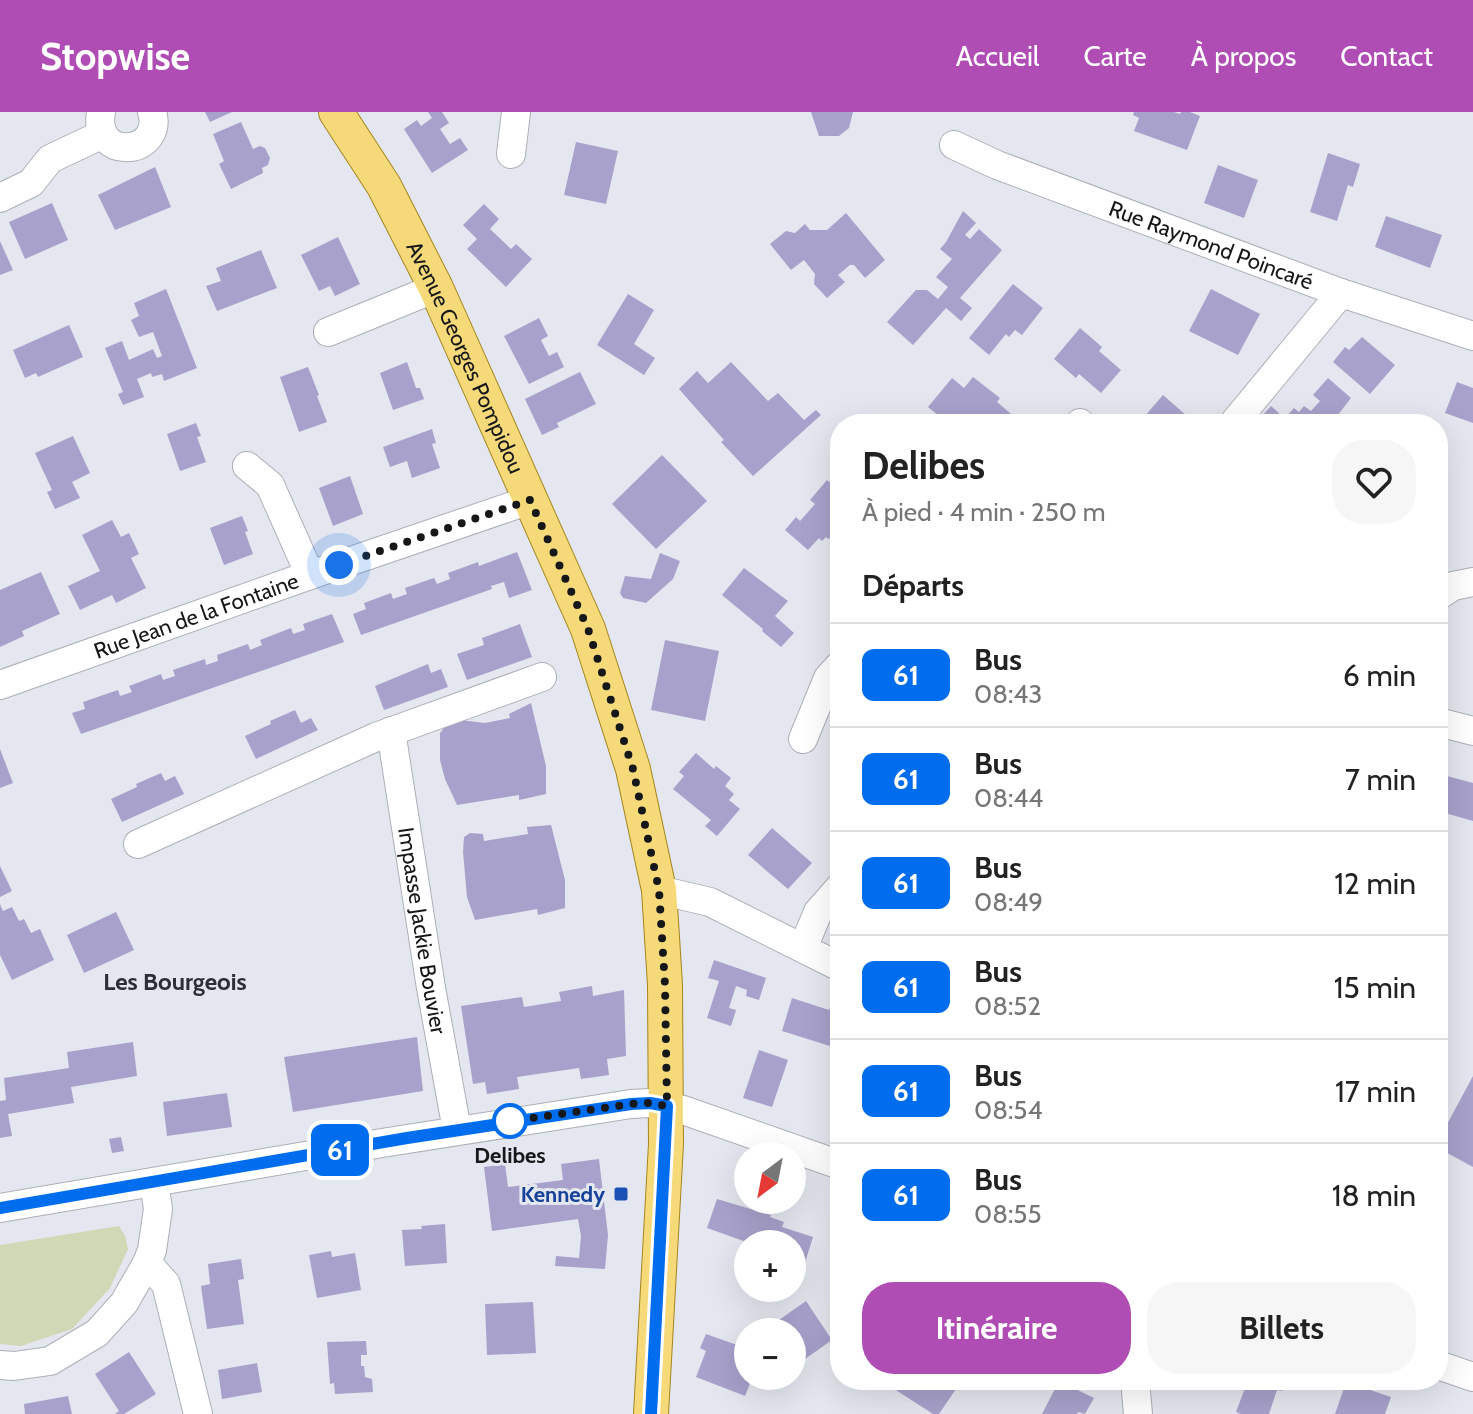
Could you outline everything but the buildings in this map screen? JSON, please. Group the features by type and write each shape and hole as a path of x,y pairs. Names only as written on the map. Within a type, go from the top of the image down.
{"main road":[{"name":"Avenue Georges Pompidou","path":"336,112 384,186 436,288 588,629 633,769 659,890 665,985 667,1106 651,1414"}],"street":[{"path":"0,198 31,183 50,159 102,123 110,142 119,147 140,145 153,128 152,112"},
{"path":"511,154 516,112"},
{"name":"Rue Raymond Poincaré","path":"954,145 997,165 1341,293 1473,336"},
{"path":"328,332 436,288"},
{"path":"1241,414 1341,293"},
{"path":"247,466 270,485 310,575"},
{"name":"Rue Jean de la Fontaine","path":"0,685 530,500"},
{"path":"1448,589 1473,582"},
{"path":"803,739 830,676"},
{"path":"138,844 391,731 542,677"},
{"path":"1448,725 1473,731"},
{"name":"Impasse Jackie Bouvier","path":"391,731 431,988 457,1130"},
{"path":"659,890 710,902 830,962"},
{"path":"803,948 818,912 830,898"},
{"path":"0,1208 457,1130 631,1104 650,1103 683,1110 830,1161"},
{"path":"0,1365 50,1361 97,1333 124,1303 152,1250 158,1209 154,1182"},
{"path":"147,1263 166,1284 198,1414"},
{"path":"1448,1368 1473,1377"},
{"path":"1136,1390 1138,1414"}],"green space":[{"path":"119,1226 128,1249 110,1288 72,1329 21,1346 0,1344 0,1245"}],"bus line":[{"name":"61","path":"0,1208 510,1121 631,1104 667,1106 651,1414"}],"place":[{"name":"Delibes","path":"510,1121"},
{"name":"Kennedy","path":"621,1194"}],"district":[{"name":"Les Bourgeois","path":"175,982"}],"route":[{"path":"339,565 530,500 588,629 633,769 659,890 665,985 667,1106 631,1104 510,1121"}]}
